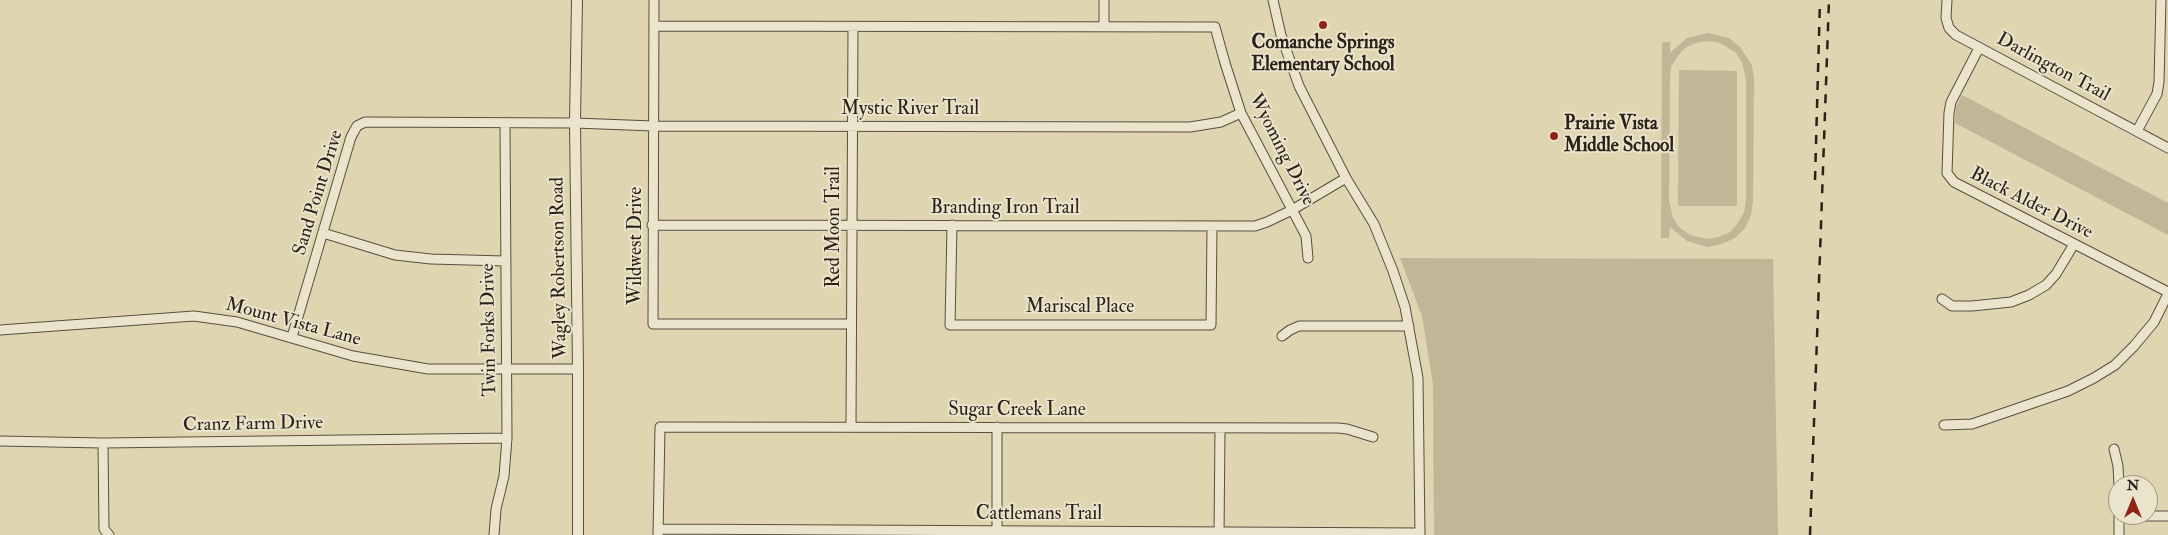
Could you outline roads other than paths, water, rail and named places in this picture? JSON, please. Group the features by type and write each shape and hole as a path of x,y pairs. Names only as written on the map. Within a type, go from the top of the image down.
{"street":[{"name":"Wagley Robertson Road","path":"577,0 575,123 578,535"},
{"name":"Wildwest Drive","path":"654,0 653,324 851,324"},
{"path":"654,26 1104,27 1104,0"},
{"path":"1273,0 1281,35 1299,86 1346,178 1380,238 1399,286 1409,326 1419,394 1420,534"},
{"name":"Darlington Trail","path":"1947,0 1946,18 1949,28 1956,35 2168,148"},
{"path":"2137,131 2157,94 2161,0"},
{"name":"Red Moon Trail","path":"851,427 853,26"},
{"name":"Wyoming Drive","path":"1104,27 1216,27 1224,63 1242,113 1306,236 1308,258"},
{"name":"Black Alder Drive","path":"1979,48 1951,102 1947,172 1954,182 2168,293"},
{"name":"Mystic River Trail","path":"575,123 653,126 1190,127 1221,122 1242,113"},
{"name":"Sand Point Drive","path":"292,337 351,137 357,126 365,122 575,123"},
{"name":"Twin Forks Drive","path":"494,535 496,509 504,476 507,438 505,124"},
{"name":"Branding Iron Trail","path":"652,225 1255,226 1292,210 1346,178"},
{"name":"Mariscal Place","path":"952,225 950,325 1211,325 1212,227"},
{"path":"323,233 395,255 431,259 505,261"},
{"path":"1942,299 1952,306 1972,306 2011,302 2029,295 2046,285 2074,244"},
{"path":"1944,425 1972,424 2068,390 2115,366 2154,322 2168,293"},
{"name":"Mount Vista Lane","path":"0,330 194,316 237,322 353,356 428,370 578,369"},
{"path":"1282,336 1299,326 1409,326"},
{"name":"Sugar Creek Lane","path":"658,532 660,427 1338,428 1373,437"},
{"path":"997,427 997,533"},
{"path":"1219,534 1220,429"},
{"name":"Cranz Farm Drive","path":"0,441 103,443 507,438"},
{"path":"103,443 104,529 109,535"},
{"path":"2114,449 2118,475"},
{"name":"Cattlemans Trail","path":"658,532 1420,534"}],"railway":[{"path":"1815,180 1820,0"},
{"path":"1810,535 1829,0"}],"place":[{"name":"Comanche Springs Elementary School","path":"1323,25"},
{"name":"Prairie Vista Middle School","path":"1554,136"}]}
